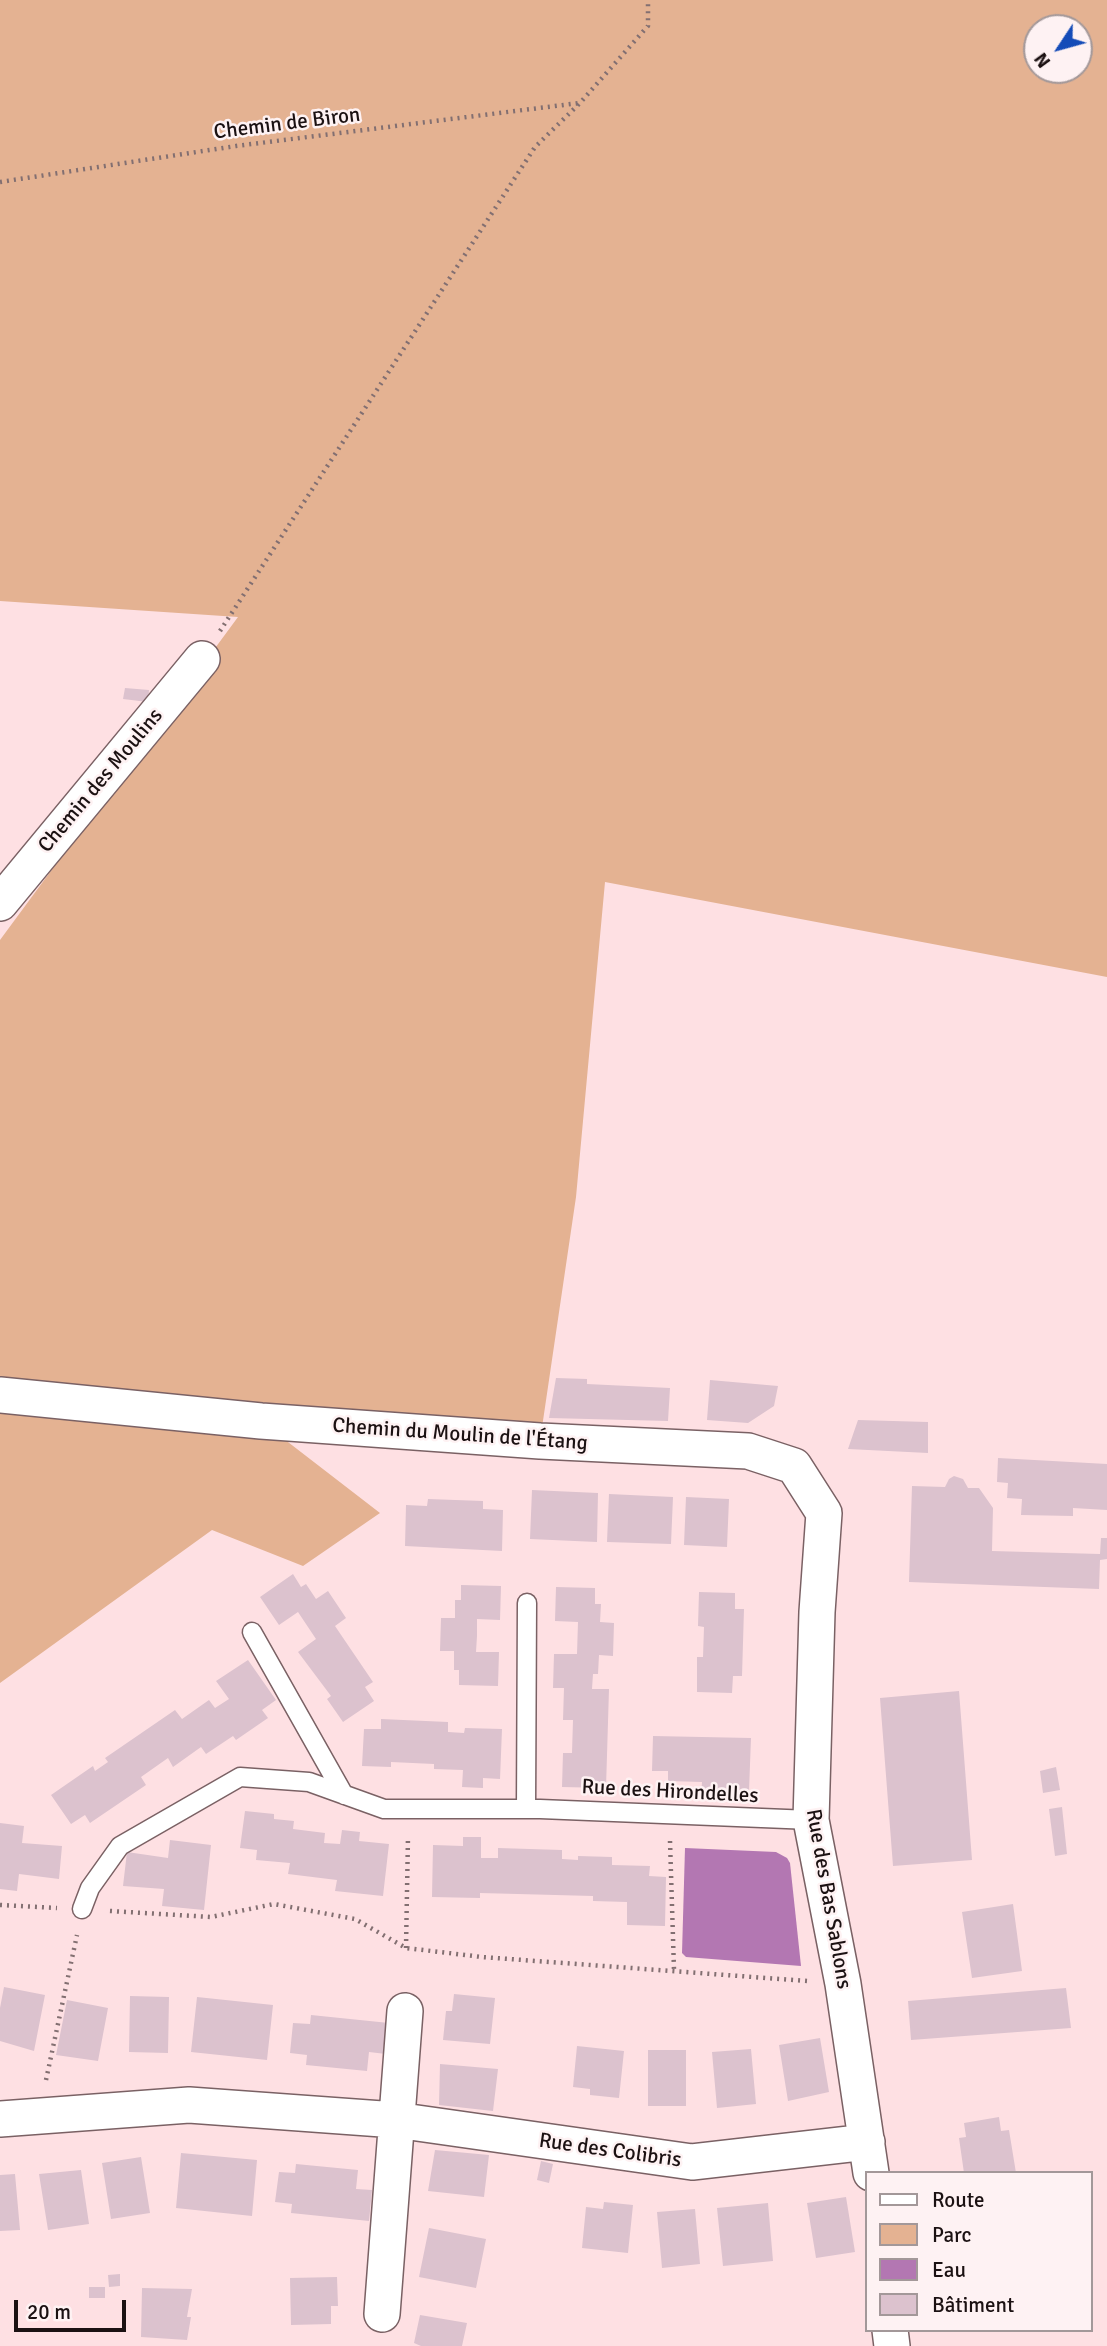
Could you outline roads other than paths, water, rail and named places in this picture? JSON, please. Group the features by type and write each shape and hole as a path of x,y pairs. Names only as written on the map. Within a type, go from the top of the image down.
{"street":[{"name":"Chemin des Moulins","path":"0,903 202,659"},
{"name":"Chemin du Moulin de l'Étang","path":"0,1395 289,1423 540,1441 748,1451 794,1466 824,1513 819,1582"},
{"name":"Rue des Bas Sablons","path":"819,1582 811,1820 843,1984 869,2158"},
{"path":"382,2314 405,2011"},
{"name":"Rue des Colibris","path":"0,2119 189,2105 396,2120 692,2162 869,2158"}],"lane":[{"path":"526,1809 527,1603"},
{"path":"252,1632 344,1795"},
{"name":"Rue des Hirondelles","path":"82,1909 90,1888 120,1846 240,1777 309,1782 384,1809 526,1809 811,1820"}],"water":[{"path":"685,1848 776,1852 787,1858 790,1863 801,1966 686,1957 682,1953"}]}
